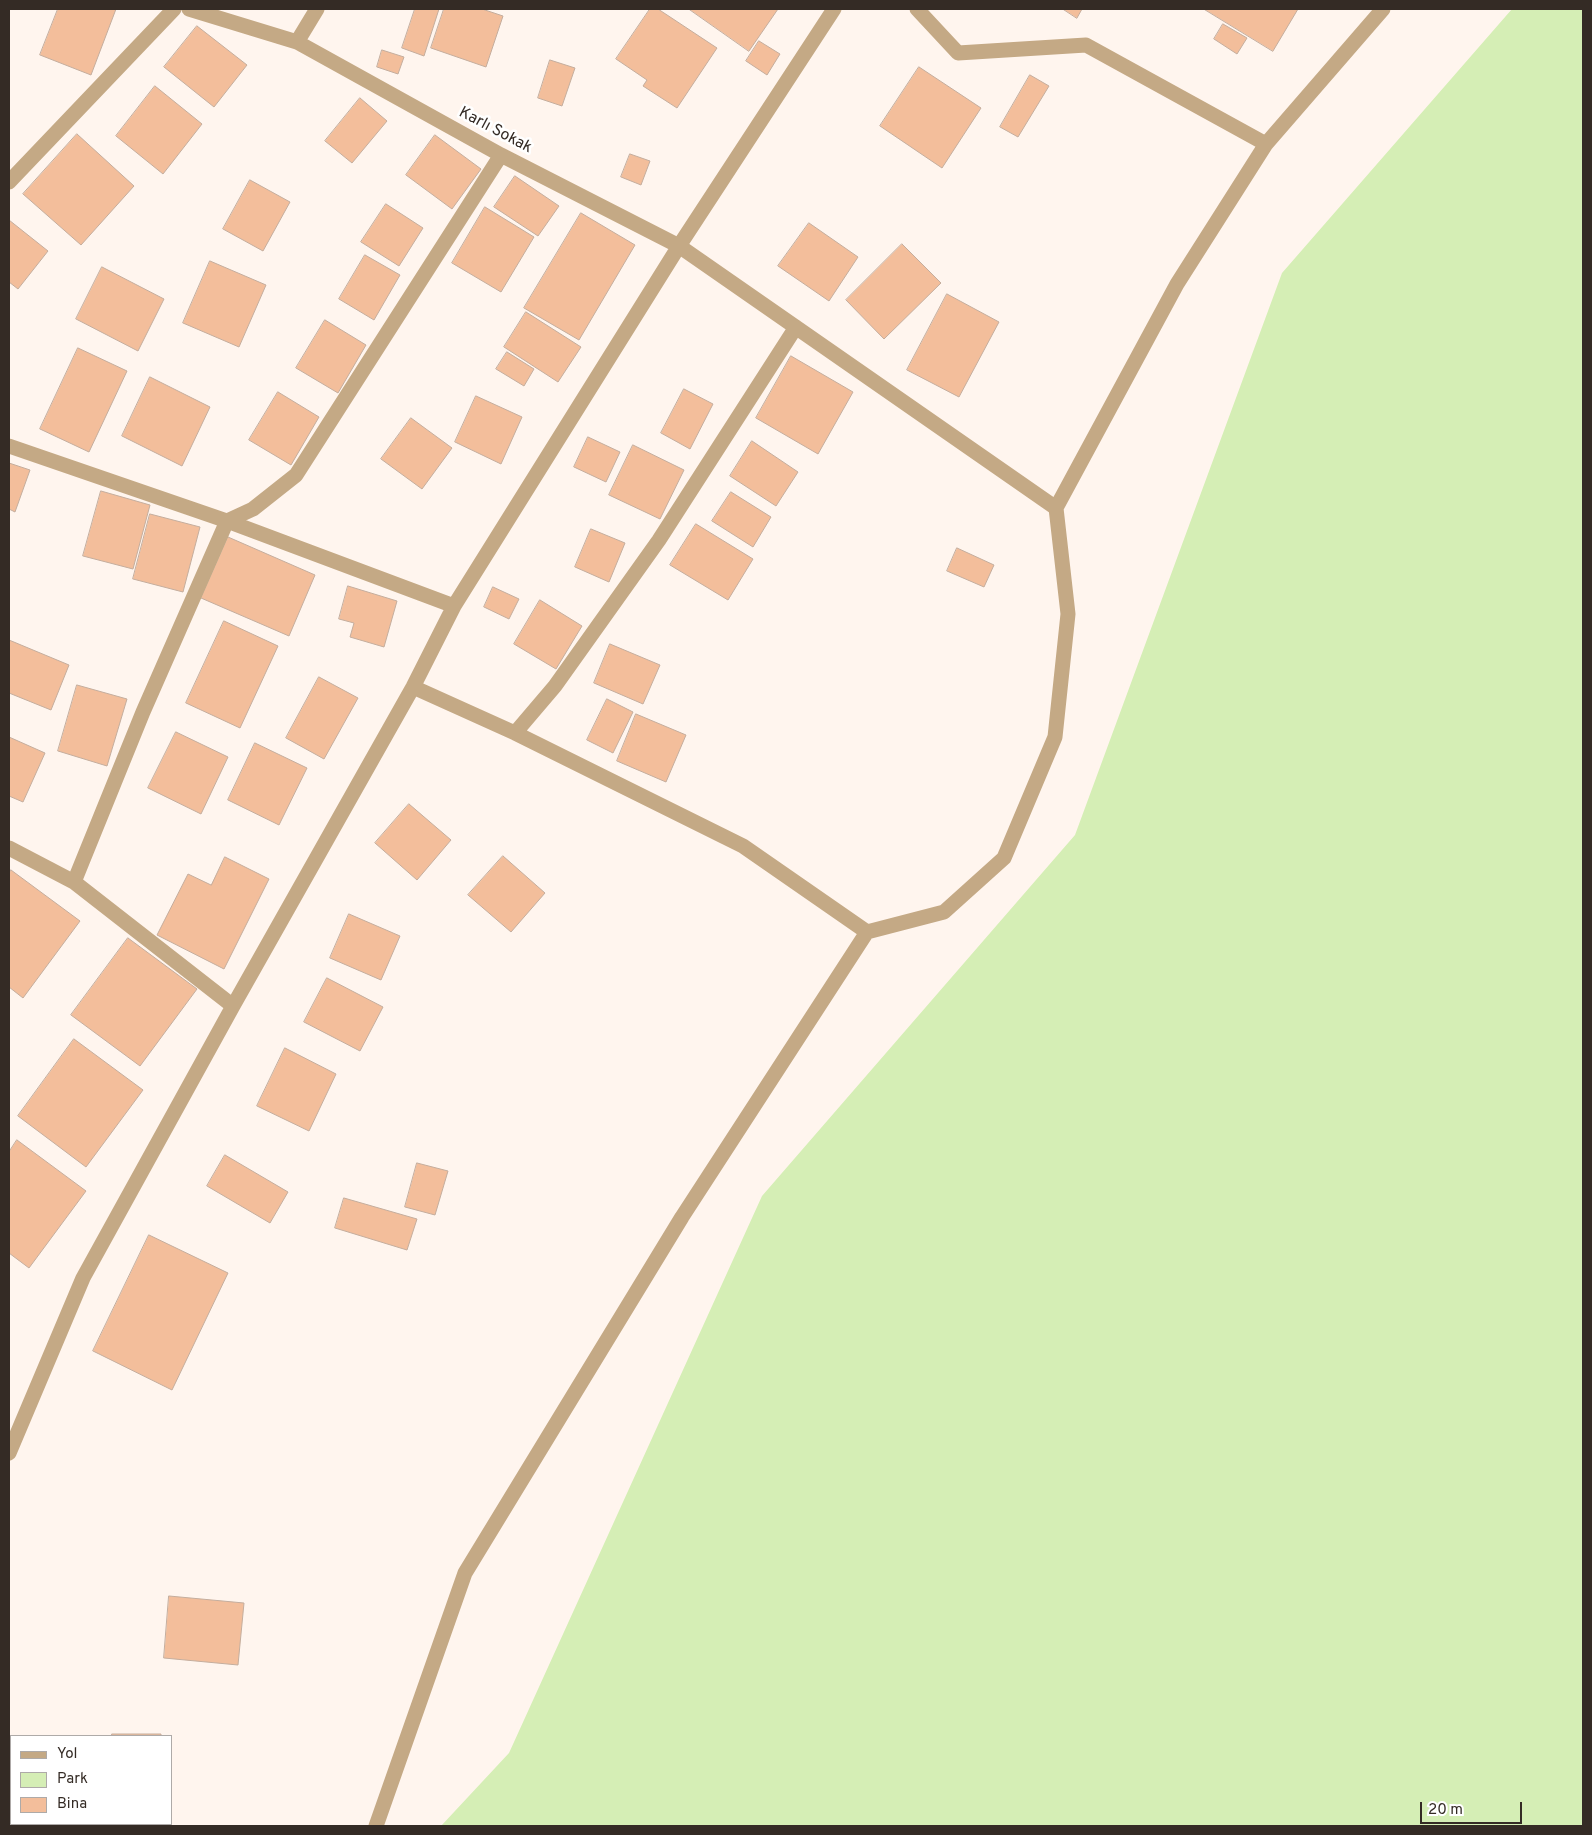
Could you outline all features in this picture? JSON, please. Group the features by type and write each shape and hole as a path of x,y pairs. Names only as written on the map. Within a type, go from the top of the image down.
{"street":[{"path":"9,182 174,9"},
{"name":"Karlı Sokak","path":"189,9 297,42 501,155 679,246 1056,508"},
{"path":"297,42 318,9"},
{"path":"9,1453 83,1278 232,1006 413,687 454,606 679,246 834,9"},
{"path":"917,9 958,53 1086,45 1266,144"},
{"path":"376,1826 464,1573 682,1217 867,932 944,912 1004,858 1055,736 1068,614 1056,508 1177,284 1266,144 1383,9"},
{"path":"74,882 143,712 227,521 253,509 296,475 501,155"},
{"path":"515,733 555,686 659,540 796,327"},
{"path":"9,446 227,521 454,606"},
{"path":"413,687 515,733 743,846 867,932"},
{"path":"9,848 74,882 232,1006"}],"green space":[{"path":"1512,9 1583,9 1583,1826 441,1826 509,1753 762,1196 1075,835 1282,273"}],"building":[{"path":"58,9 116,9 91,75 40,55"},
{"path":"415,9 439,9 424,56 402,48"},
{"path":"444,9 482,9 503,16 486,67 431,48"},
{"path":"650,9 658,9 717,48 677,108 643,86 647,80 616,59"},
{"path":"689,9 778,9 749,51"},
{"path":"1063,9 1082,9 1077,18"},
{"path":"1204,9 1298,9 1273,51"},
{"path":"1223,24 1247,38 1237,54 1214,39"},
{"path":"197,26 247,65 214,107 164,67"},
{"path":"759,41 780,54 767,75 746,61"},
{"path":"382,50 404,57 398,74 377,67"},
{"path":"550,60 575,68 562,106 538,98"},
{"path":"919,67 981,108 942,168 880,126"},
{"path":"1030,75 1049,86 1018,137 1000,127"},
{"path":"155,86 202,124 163,174 116,136"},
{"path":"360,98 387,121 352,163 325,141"},
{"path":"77,134 134,186 81,245 23,194"},
{"path":"435,135 481,169 452,209 406,175"},
{"path":"630,154 650,161 641,185 621,177"},
{"path":"515,176 559,206 538,236 494,207"},
{"path":"250,180 290,202 263,251 223,229"},
{"path":"386,204 423,228 399,266 361,242"},
{"path":"485,207 534,237 501,292 452,263"},
{"path":"581,213 635,245 579,340 524,308"},
{"path":"9,220 48,251 18,289 9,282"},
{"path":"809,223 858,257 829,301 778,266"},
{"path":"902,244 941,283 884,339 846,300"},
{"path":"365,255 400,275 374,320 339,299"},
{"path":"210,261 266,285 239,347 183,323"},
{"path":"102,267 164,299 138,351 76,319"},
{"path":"947,294 999,322 959,397 907,370"},
{"path":"526,312 581,347 558,382 504,347"},
{"path":"325,320 366,345 338,393 296,368"},
{"path":"78,348 127,371 89,452 40,429"},
{"path":"507,352 534,369 524,386 496,369"},
{"path":"791,356 853,392 818,454 756,418"},
{"path":"150,377 210,407 182,466 122,436"},
{"path":"684,389 713,404 690,449 661,433"},
{"path":"278,392 319,417 291,465 249,440"},
{"path":"476,396 522,417 501,464 455,442"},
{"path":"411,418 452,448 422,489 381,459"},
{"path":"588,437 620,452 606,482 574,467"},
{"path":"752,441 798,472 776,506 730,476"},
{"path":"633,445 684,470 660,519 609,495"},
{"path":"9,463 30,470 15,512 9,509"},
{"path":"101,491 150,505 133,569 83,556"},
{"path":"731,492 771,517 753,547 712,521"},
{"path":"150,514 200,527 183,592 133,579"},
{"path":"696,524 753,559 728,600 670,565"},
{"path":"591,529 625,543 609,582 575,567"},
{"path":"228,537 315,575 289,636 201,598"},
{"path":"957,548 994,565 984,587 947,571"},
{"path":"348,586 397,601 384,647 350,637 354,623 339,619"},
{"path":"493,587 519,599 509,619 484,607"},
{"path":"540,600 582,626 556,669 514,644"},
{"path":"224,621 278,646 240,728 186,703"},
{"path":"9,640 69,665 51,710 9,693"},
{"path":"610,644 660,665 643,704 594,683"},
{"path":"319,677 358,698 324,759 286,738"},
{"path":"77,685 127,699 107,766 58,751"},
{"path":"607,699 633,712 613,753 587,740"},
{"path":"636,714 686,735 666,782 617,761"},
{"path":"176,732 228,757 201,814 148,788"},
{"path":"9,737 45,753 23,802 9,796"},
{"path":"255,743 307,768 279,825 228,800"},
{"path":"409,804 451,840 417,880 375,843"},
{"path":"503,856 545,893 511,932 468,895"},
{"path":"225,857 269,879 224,969 157,935 188,874 211,885"},
{"path":"11,870 80,921 23,998 9,987 9,874"},
{"path":"349,914 400,936 381,980 330,958"},
{"path":"128,938 197,989 140,1066 71,1015"},
{"path":"327,978 383,1007 360,1051 304,1022"},
{"path":"74,1039 143,1090 86,1167 18,1116"},
{"path":"285,1048 336,1074 309,1131 257,1106"},
{"path":"17,1140 86,1191 29,1268 9,1253 9,1152"},
{"path":"225,1155 288,1192 270,1223 207,1186"},
{"path":"417,1163 448,1171 435,1215 405,1207"},
{"path":"344,1198 417,1219 407,1250 335,1228"},
{"path":"149,1235 228,1273 172,1390 93,1351"},
{"path":"169,1596 244,1603 238,1665 164,1658"},
{"path":"112,1734 161,1734 161,1735"}]}
